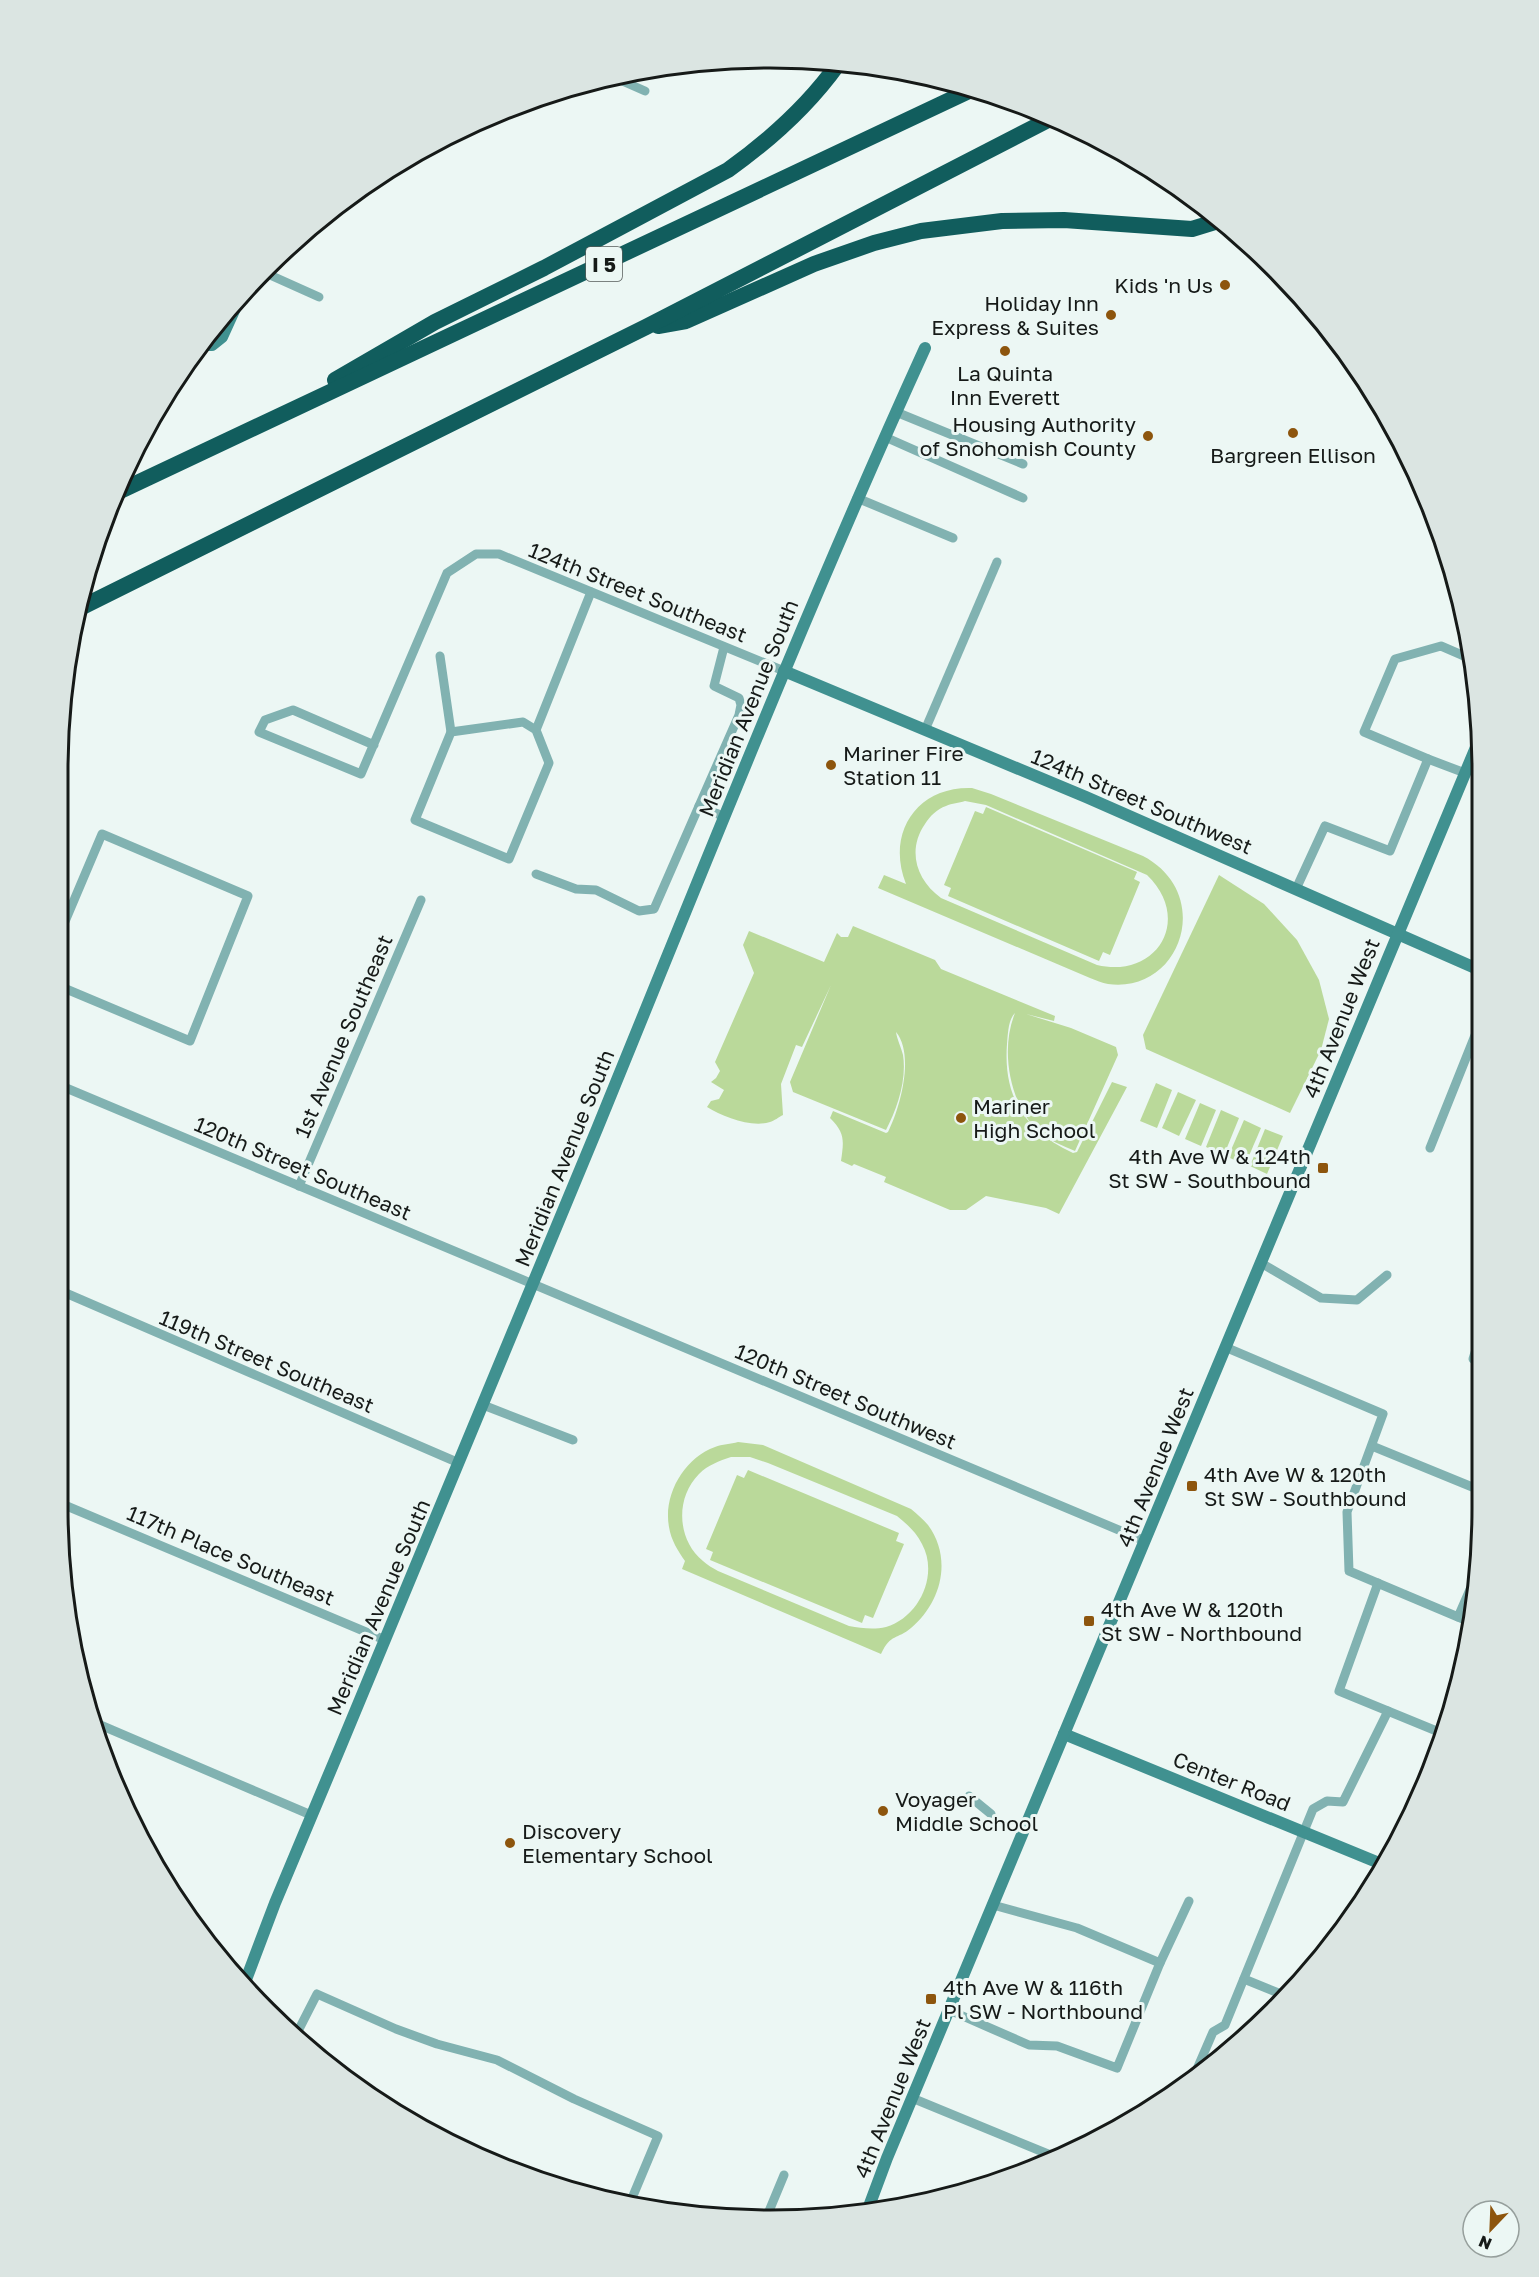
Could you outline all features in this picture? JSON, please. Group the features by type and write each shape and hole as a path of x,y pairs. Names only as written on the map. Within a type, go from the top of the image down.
{"highway":[{"path":"236,436 435,322 554,263 728,170 751,154 787,123 833,71"},
{"name":"I 5","path":"127,488 962,94"},
{"path":"87,604 646,327 1042,123"},
{"path":"646,327 686,321 814,264 874,243 921,231 1002,221 1042,220 1192,229 1210,224"}],"street":[{"path":"626,83 645,91"},
{"path":"271,275 319,297"},
{"path":"211,345 222,337 228,324"},
{"name":"Meridian Avenue South","path":"247,1976 311,1815 534,1283 784,671 857,498 925,348"},
{"path":"896,412 1023,464"},
{"path":"885,437 1023,498"},
{"path":"857,498 953,538"},
{"name":"124th Street Southeast","path":"374,745 447,573 476,554 499,554 784,671"},
{"path":"925,730 996,562"},
{"path":"536,730 591,592"},
{"path":"536,874 576,890 596,890 639,911 654,909 739,715 739,698 714,686 724,646"},
{"path":"1461,655 1441,646 1395,659 1364,732 1465,773"},
{"path":"440,656 451,732 415,820 509,859 549,763 536,730 523,723 451,732"},
{"name":"124th Street Southwest","path":"784,671 1086,797 1472,967"},
{"path":"292,710 374,745 362,774 259,732 265,720 292,710"},
{"name":"4th Avenue West","path":"871,2201 912,2098 1471,758"},
{"path":"1296,889 1325,826 1389,851 1428,759"},
{"path":"699,806 724,817"},
{"path":"68,914 102,834 248,896 190,1041 68,990"},
{"name":"1st Avenue Southeast","path":"298,1186 421,900"},
{"path":"1430,1148 1472,1043"},
{"name":"120th Street Southeast","path":"68,1089 534,1283"},
{"path":"1261,1263 1321,1298 1356,1300 1388,1275"},
{"name":"120th Street Southwest","path":"534,1283 1145,1541"},
{"name":"119th Street Southeast","path":"68,1294 459,1463"},
{"path":"1225,1347 1383,1414 1347,1512 1348,1571 1462,1619"},
{"path":"483,1405 573,1440"},
{"path":"1372,1446 1472,1487"},
{"name":"117th Place Southeast","path":"68,1507 385,1640"},
{"path":"1378,1583 1339,1691 1435,1730"},
{"path":"1458,1617 1465,1602"},
{"path":"1200,2061 1213,2032 1225,2025 1313,1809 1327,1801 1343,1802 1388,1711"},
{"path":"102,1725 311,1815"},
{"name":"Center Road","path":"1064,1734 1375,1861"},
{"path":"969,1796 992,1814"},
{"path":"949,2010 1029,2044 1057,2046 1117,2068 1189,1900"},
{"path":"993,1905 1077,1929 1161,1963"},
{"path":"1244,1978 1277,1992"},
{"path":"300,2028 318,1994 437,2044 497,2060 574,2099 658,2136 633,2196"},
{"path":"912,2098 1045,2153"},
{"path":"769,2210 784,2175"}],"green space":[{"path":"972,788 991,794 1143,856 1165,873 1178,893 1183,916 1180,938 1170,958 1154,974 1133,983 1106,984 878,888 884,875 906,884 901,865 900,848 903,831 910,816 921,804 935,795","holes":["965,801 986,805 1147,875 1161,892 1167,910 1167,927 1162,942 1151,954 1137,963 1118,967 1097,965 941,898 932,891 920,874 917,864 916,844 925,824 937,811 951,804"]},
{"path":"986,807 1137,872 1134,879 1140,882 1110,955 1103,952 1099,961 948,896 951,888 944,885 975,811 983,814"},
{"path":"1219,875 1264,904 1297,940 1319,980 1329,1019 1321,1050 1290,1113 1146,1049 1143,1035"},
{"path":"853,926 935,960 941,969 1055,1016 1054,1021 1026,1014 1071,1028 1116,1047 1118,1055 1075,1151 1044,1136 1073,1153 1077,1152 1112,1082 1127,1087 1059,1214 1046,1208 986,1196 966,1210 950,1210 884,1182 886,1177 841,1161 842,1137 830,1118 833,1111 888,1132 901,1096 905,1067 902,1042 896,1032 903,1055 904,1074 897,1104 886,1130 793,1092 790,1082 831,985 802,1047 796,1045 781,1084 783,1115 770,1122 755,1124 729,1118 707,1107 711,1101 719,1099 724,1090 711,1082 720,1071 715,1062 754,973 743,945 749,931 824,962 837,933 841,937 848,937","holes":["1015,1013 1008,1043 1010,1075 1020,1106 1036,1128 1030,1123 1020,1110 1009,1080 1007,1063 1008,1036 1010,1023"]},
{"path":"1156,1083 1172,1090 1157,1128 1140,1121"},
{"path":"1178,1092 1196,1100 1179,1136 1162,1128"},
{"path":"1200,1103 1216,1110 1201,1146 1185,1139"},
{"path":"1221,1110 1239,1118 1224,1155 1206,1147"},
{"path":"1244,1120 1261,1128 1245,1165 1228,1157"},
{"path":"1265,1129 1283,1136 1267,1174 1250,1166"},
{"path":"738,1442 763,1445 911,1509 928,1525 936,1538 942,1566 936,1593 921,1618 906,1632 891,1640 881,1654 682,1569 685,1561 673,1541 668,1515 669,1503 678,1479 685,1469 704,1452 721,1445","holes":["731,1457 750,1457 897,1516 908,1525 922,1544 927,1556 928,1569 923,1593 908,1614 898,1622 886,1627 872,1629 849,1626 718,1571 703,1561 694,1552 684,1531 682,1519 686,1495 699,1474 710,1466"]},
{"path":"748,1470 899,1533 896,1541 904,1544 873,1618 865,1615 862,1623 710,1560 713,1552 706,1549 737,1475 744,1478"}],"place":[{"name":"Kids 'n Us","path":"1225,285"},
{"name":"Holiday Inn Express & Suites","path":"1111,315"},
{"name":"La Quinta Inn Everett","path":"1005,351"},
{"name":"Bargreen Ellison","path":"1293,433"},
{"name":"Housing Authority of Snohomish County","path":"1148,436"},
{"name":"Mariner Fire Station 11","path":"831,765"},
{"name":"Mariner High School","path":"961,1118"},
{"name":"4th Ave W & 124th St SW - Southbound","path":"1323,1168"},
{"name":"4th Ave W & 120th St SW - Southbound","path":"1192,1486"},
{"name":"4th Ave W & 120th St SW - Northbound","path":"1089,1621"},
{"name":"Voyager Middle School","path":"883,1811"},
{"name":"Discovery Elementary School","path":"510,1843"},
{"name":"4th Ave W & 116th Pl SW - Northbound","path":"931,1999"}]}
